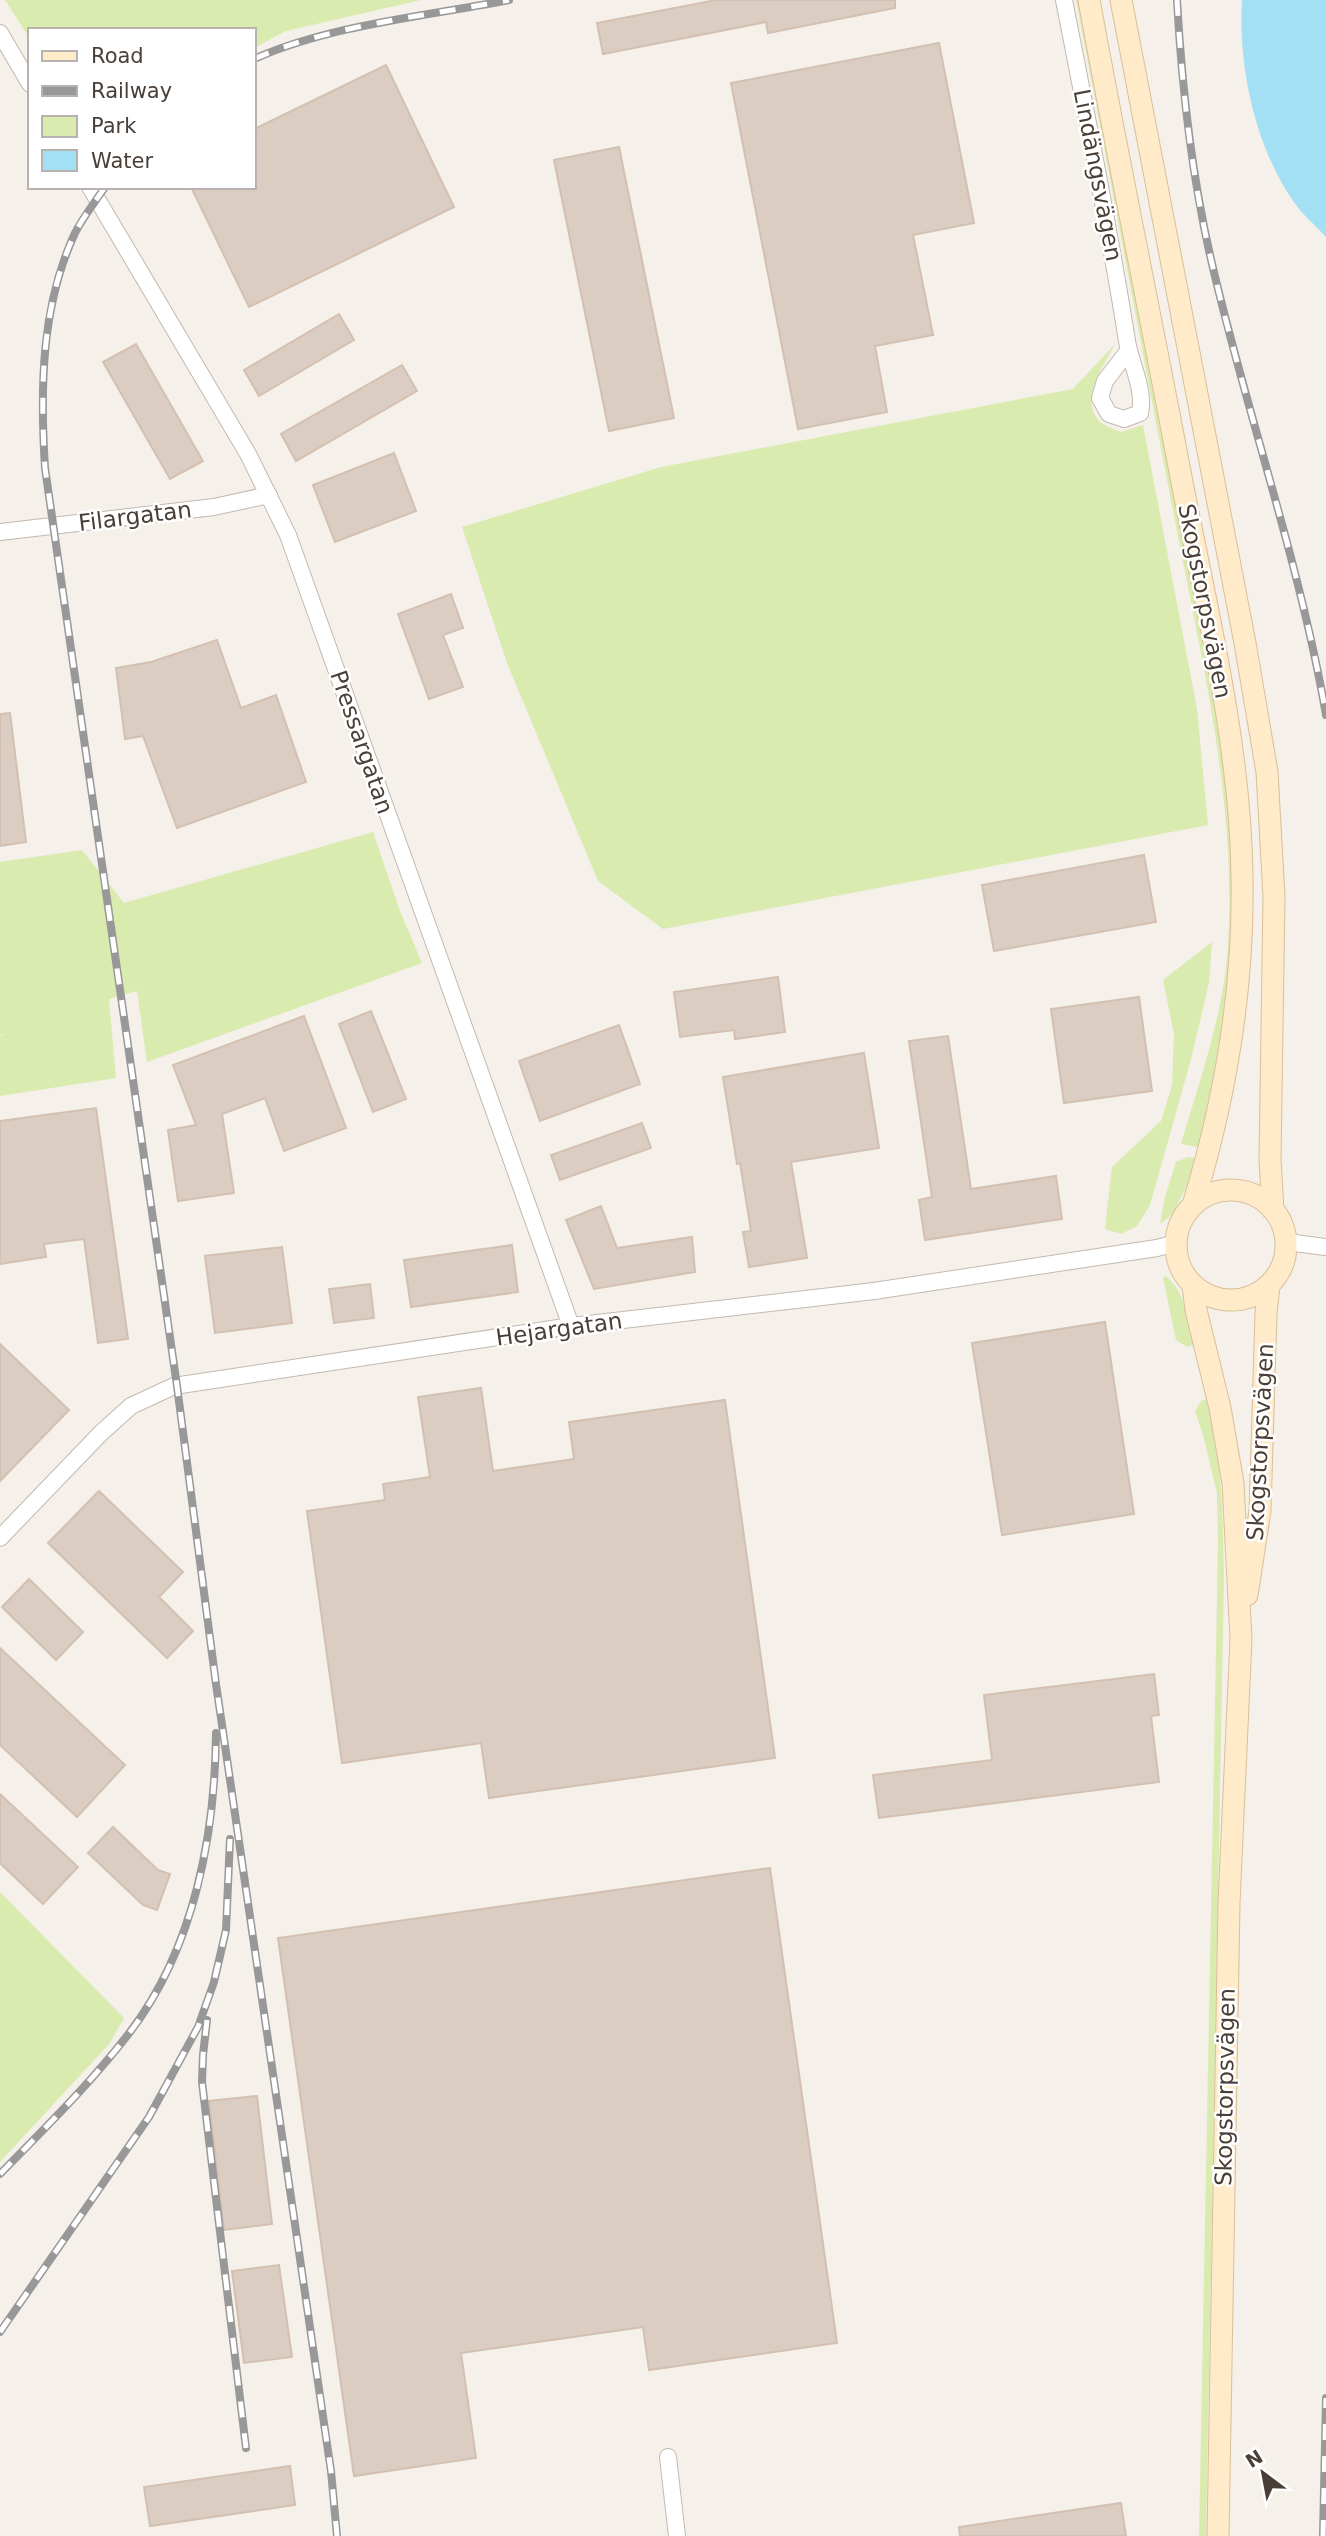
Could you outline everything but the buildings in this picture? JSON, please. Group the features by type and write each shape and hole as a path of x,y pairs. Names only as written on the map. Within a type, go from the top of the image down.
{"main road":[{"name":"Skogstorpsvägen","path":"1089,0 1213,641 1237,797 1242,876 1237,1004 1206,1162 1193,1205"},
{"name":"Skogstorpsvägen","path":"1121,0 1245,643 1267,772 1274,897 1270,1160 1273,1210"},
{"path":"1229,1189 1257,1196 1273,1210 1282,1224 1287,1242 1283,1266 1269,1286 1255,1296 1233,1301 1211,1298 1193,1286 1179,1265 1176,1242 1180,1224 1193,1205 1209,1194 1229,1189"},
{"name":"Skogstorpsvägen","path":"1193,1286 1196,1310 1220,1408 1233,1483 1241,1639 1229,1903 1218,2536"},
{"name":"Skogstorpsvägen","path":"1241,1639 1260,1511 1269,1286"}],"street":[{"name":"Lindängsvägen","path":"1064,0 1111,241 1129,350"},
{"path":"0,33 28,81"},
{"name":"Pressargatan","path":"91,189 248,454 288,535 572,1326"},
{"name":"Filargatan","path":"0,531 214,507 269,495"},
{"name":"Hejargatan","path":"0,1538 101,1433 131,1406 174,1386 572,1326 874,1291 1157,1248 1176,1242"},
{"path":"1287,1242 1326,1247"},
{"path":"668,2457 677,2536"}],"green space":[{"path":"5,0 421,0 286,31 256,47 256,28 28,28 28,36"},
{"path":"1076,0 1082,0 1224,758 1233,844 1231,974 1203,1148 1181,1144 1210,1046 1226,970 1229,890 1222,781 1205,672"},
{"path":"1115,344 1095,383 1092,403 1094,413 1100,422 1107,426 1121,432 1143,425 1197,709 1208,825 663,929 598,881 507,663 462,527 661,467 1073,389"},
{"path":"373,832 400,911 422,963 147,1062 137,991 109,999 116,1078 0,1096 0,1036 5,1034 0,1035 0,862 82,850 124,903"},
{"path":"1212,942 1209,983 1190,1063 1150,1205 1137,1226 1121,1234 1105,1229 1112,1167 1161,1121 1172,1085 1174,1034 1163,980"},
{"path":"1188,1157 1200,1159 1173,1214 1160,1224 1176,1162"},
{"path":"1166,1276 1182,1299 1194,1345 1187,1347 1176,1340 1163,1278"},
{"path":"1208,1399 1219,1465 1224,1578 1206,2536 1199,2536 1218,1546 1217,1493 1195,1411 1202,1400"},
{"path":"0,1892 124,2018 110,2043 0,2162"}],"water":[{"path":"1242,0 1326,0 1326,237 1293,201 1268,155 1259,130 1246,78 1241,26"}],"railway":[{"path":"256,58 283,47 346,30 509,0"},
{"path":"1177,0 1189,135 1199,202 1227,324 1302,602 1326,715"},
{"path":"104,189 75,233 55,289 43,378 45,468 177,1386 216,1684 331,2471 337,2536"},
{"path":"0,2174 115,2051 152,1999 170,1964 197,1890 205,1851 215,1772 216,1733"},
{"path":"0,2332 149,2117 198,2027 214,1982 226,1930 230,1839"},
{"path":"207,2020 202,2082 246,2448"},
{"path":"1323,2536 1326,2398"}]}
